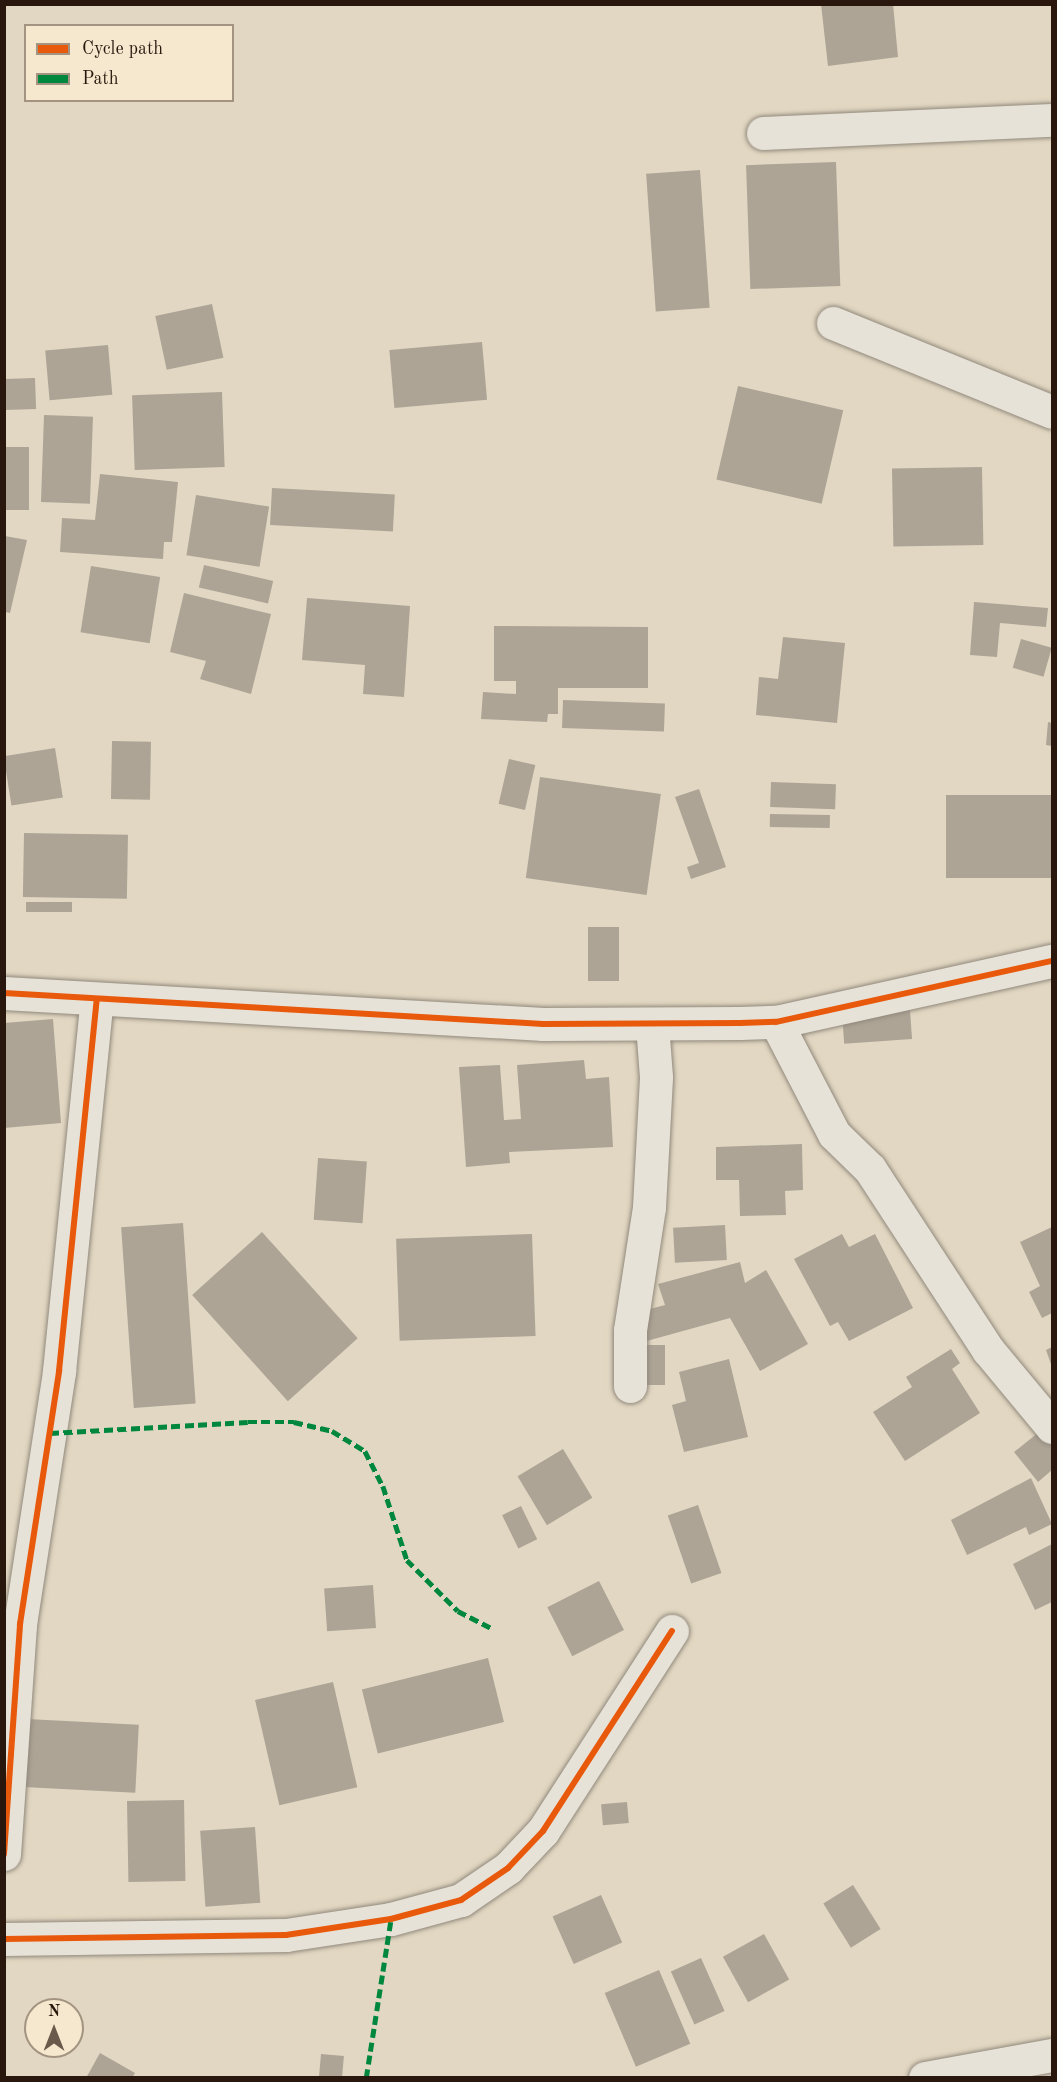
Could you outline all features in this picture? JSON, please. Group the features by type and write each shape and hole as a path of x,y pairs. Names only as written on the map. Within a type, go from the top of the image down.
{"street":[{"path":"763,133 1053,120"},
{"path":"833,323 1053,412"},
{"path":"4,993 543,1024 776,1022 1053,961"},
{"path":"4,1854 21,1624 59,1371 97,1000"},
{"path":"776,1022 834,1134 870,1169 988,1350 1053,1427"},
{"path":"630,1386 630,1330 649,1207 656,1077 652,1024"},
{"path":"4,1939 286,1935 371,1923 461,1900 501,1874 543,1831 672,1631"},
{"path":"925,2078 1053,2055"}],"building":[{"path":"821,4 893,4 898,57 828,66"},
{"path":"836,162 840,286 750,289 746,165"},
{"path":"700,170 710,308 656,311 646,174"},
{"path":"212,304 223,358 167,370 155,316"},
{"path":"482,342 487,400 394,408 389,350"},
{"path":"108,345 112,395 50,400 45,350"},
{"path":"35,378 36,409 5,410 4,379"},
{"path":"738,386 843,410 822,504 716,480"},
{"path":"222,392 225,467 135,470 132,395"},
{"path":"44,415 93,417 90,504 41,502"},
{"path":"5,447 29,447 29,510 5,510"},
{"path":"982,467 983,545 893,547 892,469"},
{"path":"100,474 178,482 172,542 164,542 163,559 60,552 62,518 95,520"},
{"path":"272,488 395,494 393,531 270,525"},
{"path":"196,495 269,507 260,567 186,555"},
{"path":"5,536 27,540 10,613 5,612"},
{"path":"204,565 273,581 268,603 199,587"},
{"path":"91,566 160,577 150,643 81,632"},
{"path":"184,593 271,614 251,694 200,679 206,661 170,652"},
{"path":"307,598 410,606 404,697 363,694 365,665 302,660"},
{"path":"974,602 1048,608 1046,627 1000,623 997,657 970,655"},
{"path":"494,626 648,627 648,688 558,688 558,714 548,714 547,722 481,719 483,692 516,694 516,681 494,681"},
{"path":"783,637 845,643 837,723 756,715 759,677 778,679"},
{"path":"1021,639 1052,648 1043,677 1013,668"},
{"path":"563,700 665,704 664,732 562,728"},
{"path":"1048,722 1052,723 1052,746 1046,745"},
{"path":"112,741 151,742 150,800 111,799"},
{"path":"55,748 63,797 11,806 4,756"},
{"path":"509,759 535,765 525,810 499,804"},
{"path":"540,777 661,794 647,895 526,878"},
{"path":"771,782 836,784 835,809 770,807"},
{"path":"699,789 726,867 691,879 687,867 699,863 675,797"},
{"path":"946,795 1052,795 1052,878 946,878"},
{"path":"770,814 830,815 830,828 770,827"},
{"path":"24,833 128,835 127,899 23,897"},
{"path":"26,902 72,902 72,912 26,912"},
{"path":"588,927 619,927 619,981 588,981"},
{"path":"910,1010 912,1039 844,1044 842,1015"},
{"path":"53,1019 61,1123 4,1128 4,1023"},
{"path":"584,1060 586,1079 609,1077 613,1147 509,1152 510,1163 466,1167 459,1067 500,1065 504,1120 521,1119 517,1065"},
{"path":"802,1144 803,1190 785,1191 786,1215 740,1216 739,1180 716,1180 716,1147"},
{"path":"318,1158 367,1161 363,1223 314,1220"},
{"path":"183,1223 196,1404 134,1408 121,1227"},
{"path":"725,1225 727,1260 675,1263 673,1228"},
{"path":"1052,1227 1052,1313 1042,1318 1029,1292 1040,1286 1020,1242"},
{"path":"262,1232 358,1338 288,1401 192,1295"},
{"path":"532,1234 536,1336 400,1341 396,1239"},
{"path":"842,1234 849,1247 875,1234 913,1308 849,1341 838,1322 830,1326 794,1259"},
{"path":"740,1262 745,1283 766,1270 808,1344 760,1371 730,1318 643,1342 635,1313 665,1305 658,1284"},
{"path":"637,1345 665,1345 665,1385 637,1385"},
{"path":"1052,1347 1052,1367 1046,1350"},
{"path":"951,1349 960,1363 952,1369 980,1413 905,1461 873,1412 912,1387 906,1377"},
{"path":"729,1359 748,1437 684,1452 672,1405 686,1401 679,1372"},
{"path":"1044,1428 1052,1438 1052,1470 1038,1482 1014,1452"},
{"path":"563,1449 592,1498 547,1525 518,1476"},
{"path":"1031,1478 1052,1524 1029,1535 1026,1527 967,1555 951,1520"},
{"path":"698,1505 721,1573 691,1583 668,1515"},
{"path":"521,1506 537,1539 518,1548 502,1515"},
{"path":"1052,1544 1052,1602 1035,1610 1013,1564"},
{"path":"599,1581 624,1630 572,1656 547,1607"},
{"path":"373,1585 376,1628 327,1631 324,1588"},
{"path":"488,1658 504,1722 378,1753 362,1689"},
{"path":"333,1682 357,1787 279,1805 255,1700"},
{"path":"27,1719 139,1725 135,1793 23,1787"},
{"path":"184,1800 185,1881 128,1882 127,1801"},
{"path":"627,1802 629,1823 603,1825 601,1804"},
{"path":"255,1827 260,1903 205,1907 200,1831"},
{"path":"853,1885 881,1929 851,1948 823,1904"},
{"path":"601,1895 622,1943 574,1964 553,1917"},
{"path":"764,1934 789,1979 748,2002 723,1957"},
{"path":"701,1958 725,2011 694,2024 671,1971"},
{"path":"659,1970 690,2044 636,2067 605,1993"},
{"path":"100,2053 135,2073 132,2078 86,2078"},
{"path":"321,2054 344,2056 342,2078 319,2078"}],"marked path":[{"path":"50,1433 248,1422 294,1422 332,1431 365,1451 383,1486 407,1560 458,1611 493,1629"},
{"path":"366,2078 391,1919"}],"cycle path":[{"path":"4,993 543,1024 776,1022 1052,961"},
{"path":"4,1854 20,1624 59,1371 97,1000"},
{"path":"4,1939 286,1935 391,1919 461,1900 508,1868 543,1831 672,1631"}]}
